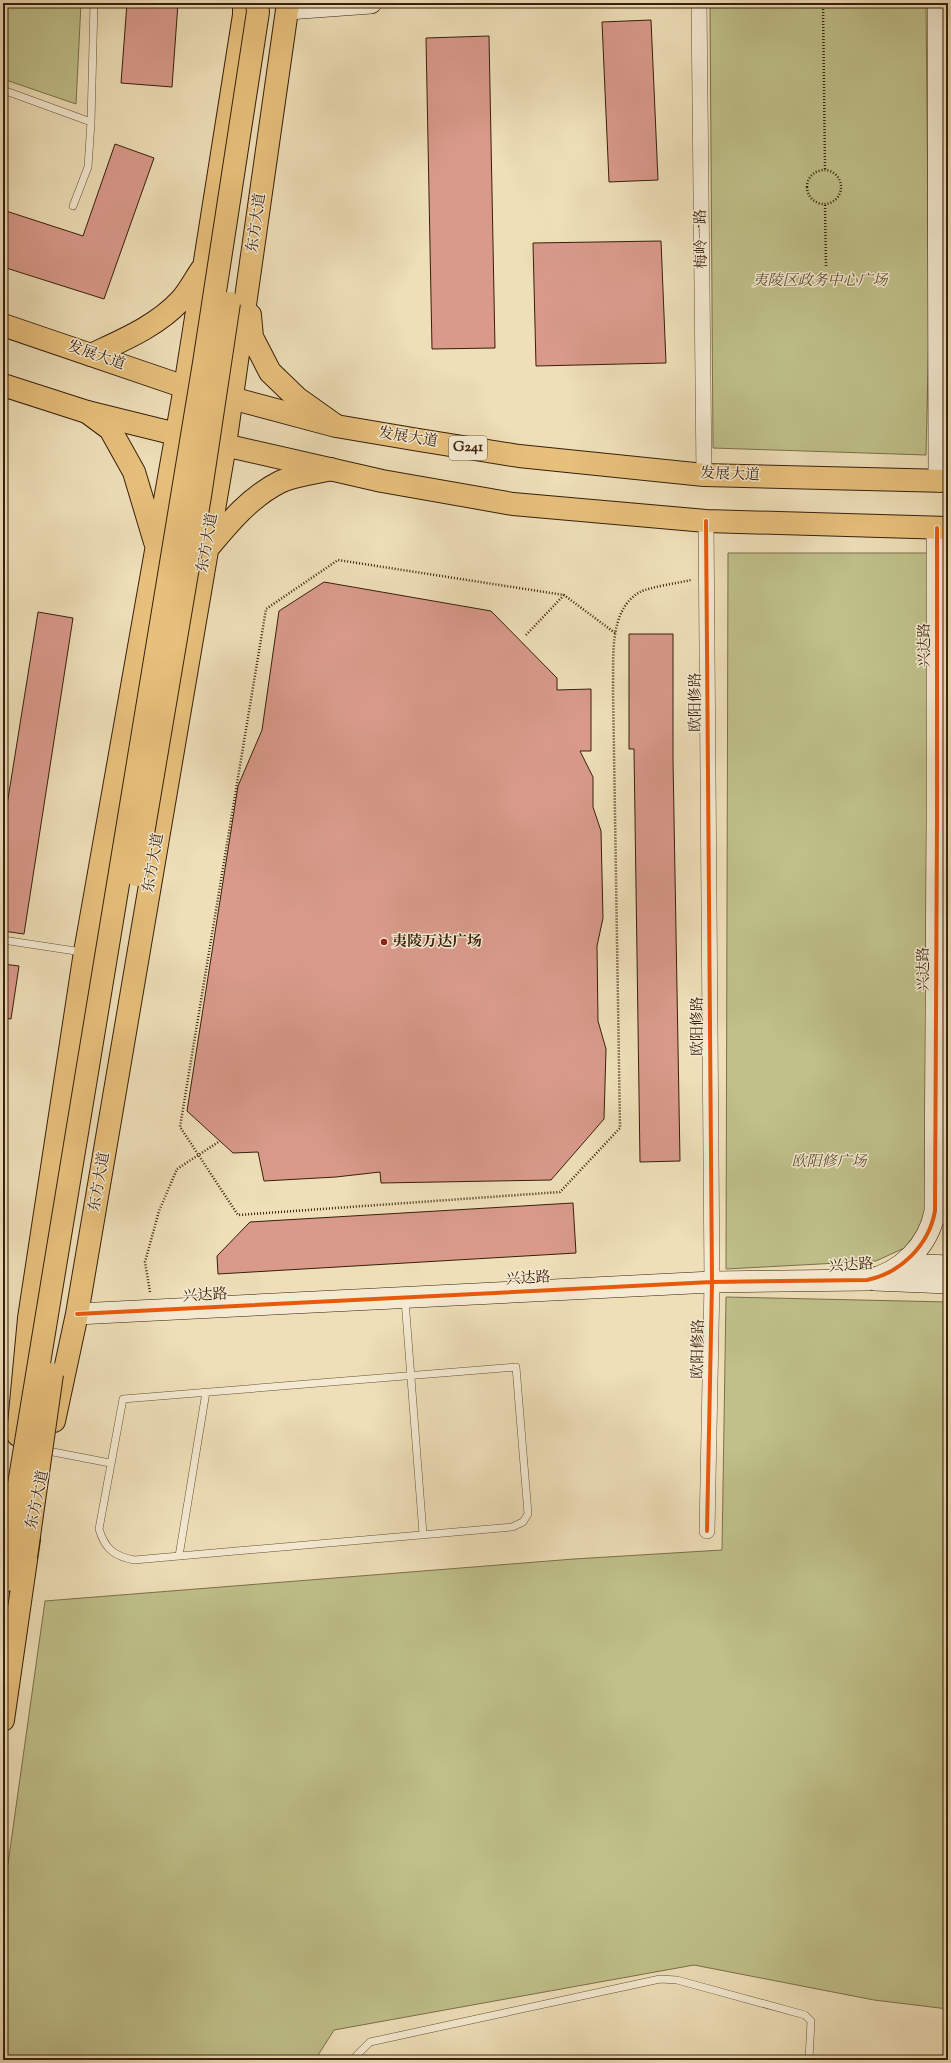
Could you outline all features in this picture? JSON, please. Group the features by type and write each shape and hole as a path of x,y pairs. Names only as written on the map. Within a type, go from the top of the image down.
{"main road":[{"name":"东方大道","path":"3,1720 16,1557 29,1318 84,952 206,263 244,15 244,3"},
{"path":"16,1557 203,370 258,12 257,3"},
{"name":"东方大道","path":"3,1582 16,1557 48,1451 77,1314 225,445 248,285 282,5"},
{"path":"16,1557 67,1281 200,496 272,12 282,5"},
{"path":"91,354 136,333 159,320 181,300 206,263"},
{"path":"248,285 252,337 270,372 297,398 336,426"},
{"name":"发展大道","path":"3,325 185,387 336,426 519,456 704,475 944,481"},
{"path":"3,385 86,412 176,434 382,481 512,504 706,521 942,528"},
{"path":"86,412 110,429 134,472 156,547"},
{"path":"207,549 232,518 255,499 280,482 331,469"}],"street":[{"path":"282,5 371,3"},
{"name":"梅岭一路","path":"699,3 704,475"},
{"path":"938,3 944,198 944,481"},
{"name":"欧阳修路","path":"706,521 712,1282 707,1530"},
{"name":"兴达路","path":"77,1314 712,1282 867,1280 879,1278 902,1264 914,1254 927,1237 933,1224 935,1211 943,819 942,528"},
{"path":"902,1264 948,1266"},
{"path":"867,1280 948,1283"}],"lane":[{"path":"74,206 88,167 91,122 94,3"},
{"path":"3,90 91,122"},
{"path":"3,940 84,952"},
{"path":"405,1298 423,1534"},
{"path":"516,1367 528,1514 523,1522 512,1527 134,1560 119,1557 111,1551 102,1538 99,1529 123,1399 206,1392 516,1367"},
{"path":"179,1556 206,1392"},
{"path":"48,1451 110,1464"},
{"path":"352,2060 370,2042 660,1979 677,1980 805,2015 810,2021 809,2060"},
{"path":"942,2060 948,2054"}],"path":[{"path":"823,3 826,170"},
{"path":"826,170 836,174 842,184 840,196 831,204 825,205 814,202 810,198 807,187 811,176 815,172 826,170"},
{"path":"825,205 826,267"},
{"path":"615,633 564,595 338,560 266,609 180,1127 238,1215 560,1192 620,1128 613,689 615,633 623,608 640,592 707,576"},
{"path":"526,635 564,595"},
{"path":"153,1310 145,1262 159,1212 177,1169 220,1141"}],"green space":[{"path":"3,3 81,3 76,104 3,79"},
{"name":"夷陵区政务中心广场","path":"710,3 926,3 929,326 926,455 713,448"},
{"name":"欧阳修广场","path":"728,553 928,553 930,1213 911,1245 876,1261 726,1269"},
{"path":"726,1297 948,1302 948,2009 874,2000 694,1965 334,2030 315,2060 3,2060 3,1899 45,1601 574,1559 722,1550"}],"building":[{"path":"127,3 178,3 172,87 121,83"},
{"path":"651,20 658,180 609,182 602,22"},
{"path":"489,36 495,348 432,349 426,38"},
{"path":"115,144 154,158 104,299 3,267 3,210 83,236"},
{"path":"661,241 666,363 536,366 533,243"},
{"name":"夷陵万达广场","path":"324,582 491,611 557,678 557,690 591,689 591,751 580,751 593,777 593,807 601,831 603,918 597,946 598,1021 606,1049 604,1119 551,1180 381,1183 380,1172 336,1177 264,1181 258,1152 233,1153 187,1111 238,786 262,730 279,611"},
{"path":"38,612 73,618 24,934 3,931 3,830"},
{"path":"629,634 673,634 673,759 680,1161 640,1162 634,749 629,749"},
{"path":"3,964 19,966 11,1019 3,1018"},
{"path":"573,1203 576,1253 218,1274 217,1256 250,1222"}],"cycle path":[{"path":"706,521 712,1282 707,1531"},
{"path":"77,1314 712,1282 867,1280 891,1271 912,1256 927,1235 935,1211 937,528"}],"place":[{"name":"夷陵万达广场","path":"384,942"}]}
